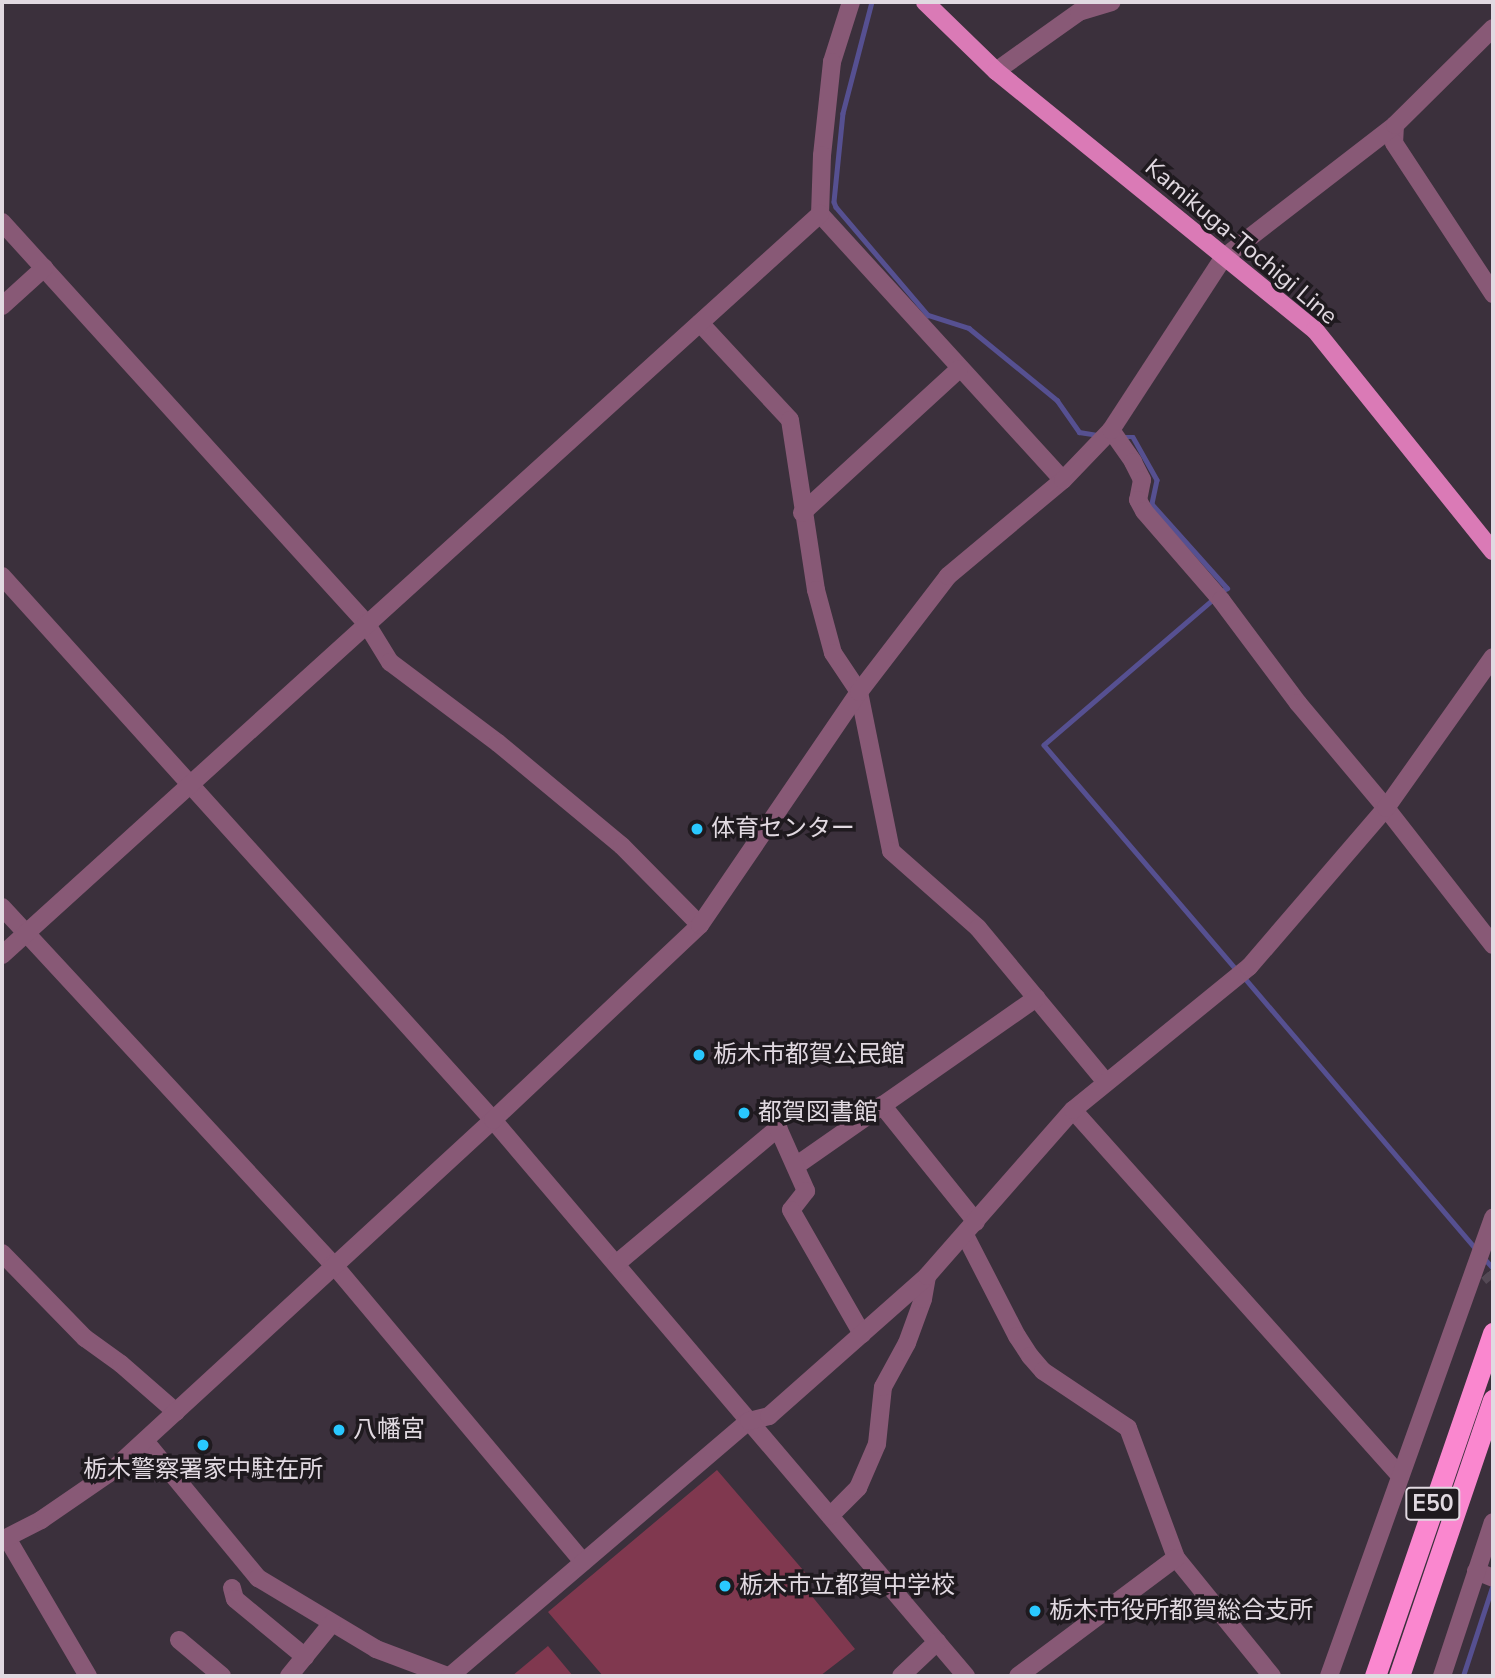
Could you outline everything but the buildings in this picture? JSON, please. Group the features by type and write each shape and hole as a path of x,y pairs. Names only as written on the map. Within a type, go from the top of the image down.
{"highway":[{"name":"E50","path":"1375,1676 1493,1333"},
{"name":"E50","path":"1399,1676 1493,1400"}],"main road":[{"name":"Kamikuga-Tochigi Line","path":"925,2 996,71 1315,330 1493,551"}],"street":[{"path":"851,2 832,62 822,155 820,214 1063,480"},
{"path":"996,71 1079,12 1112,2"},
{"path":"88,1676 4,1539 73,1500 145,1441 700,925 859,692 947,576 1063,480 1111,430 1223,258 1395,125 1493,28"},
{"path":"1395,125 1394,143 1493,294"},
{"path":"2,955 820,214"},
{"path":"2,222 366,623 390,662 498,743 586,815 622,846 700,925"},
{"path":"2,306 44,268"},
{"path":"700,323 790,420 802,513 816,590 833,653 859,692 891,850 978,928 1106,1082"},
{"path":"802,513 959,369"},
{"path":"1111,430 1142,480 1138,500 1144,511 1221,600 1297,703 1386,808 1493,945"},
{"path":"2,576 493,1120 967,1676"},
{"path":"145,1441 250,1571 376,1650 449,1676 749,1421 769,1416 862,1334 927,1276 1073,1110 1249,967 1386,808 1493,657"},
{"path":"2,907 333,1264 583,1562"},
{"path":"797,1165 1036,998"},
{"path":"882,1105 970,1229 1017,1336 1030,1356 1043,1371 1128,1428 1176,1558 1272,1676"},
{"path":"1073,1110 1399,1476"},
{"path":"616,1264 778,1128 797,1165 806,1191 791,1210 862,1334"},
{"path":"1329,1676 1493,1217"},
{"path":"2,1253 85,1338 121,1364 176,1412"},
{"path":"1478,1256 1488,1272"},
{"path":"830,1516 858,1488 877,1444 883,1387 907,1343 923,1299 927,1276"},
{"path":"1442,1676 1493,1522"},
{"path":"1018,1676 1176,1558"},
{"path":"1476,1571 1493,1578"},
{"path":"232,1588 236,1599 305,1657"},
{"path":"289,1676 331,1623"},
{"path":"179,1640 222,1676"},
{"path":"901,1676 937,1642"}],"shaded area":[{"name":"栃木市立都賀中学校","path":"717,1470 809,1577 802,1584 855,1649 820,1676 603,1676 548,1612"},
{"path":"548,1646 573,1676 512,1676"}],"waterway":[{"path":"872,2 843,113 834,202 836,207 928,315 969,328 1057,400 1079,432 1097,435"},
{"path":"1123,437 1133,437 1157,480 1152,504 1227,588 1220,594"},
{"path":"1214,599 1044,745 1237,970"},
{"path":"1243,976 1476,1249"},
{"path":"1484,1258 1493,1268"},
{"path":"1463,1676 1493,1584"}],"tunnel":[{"path":"1488,1272 1493,1278"}],"place":[{"name":"体育センター","path":"697,829"},
{"name":"栃木市都賀公民館","path":"699,1055"},
{"name":"都賀図書館","path":"744,1113"},
{"name":"八幡宮","path":"339,1430"},
{"name":"栃木警察署家中駐在所","path":"203,1445"},
{"name":"栃木市立都賀中学校","path":"725,1586"},
{"name":"栃木市役所都賀総合支所","path":"1035,1611"}]}
